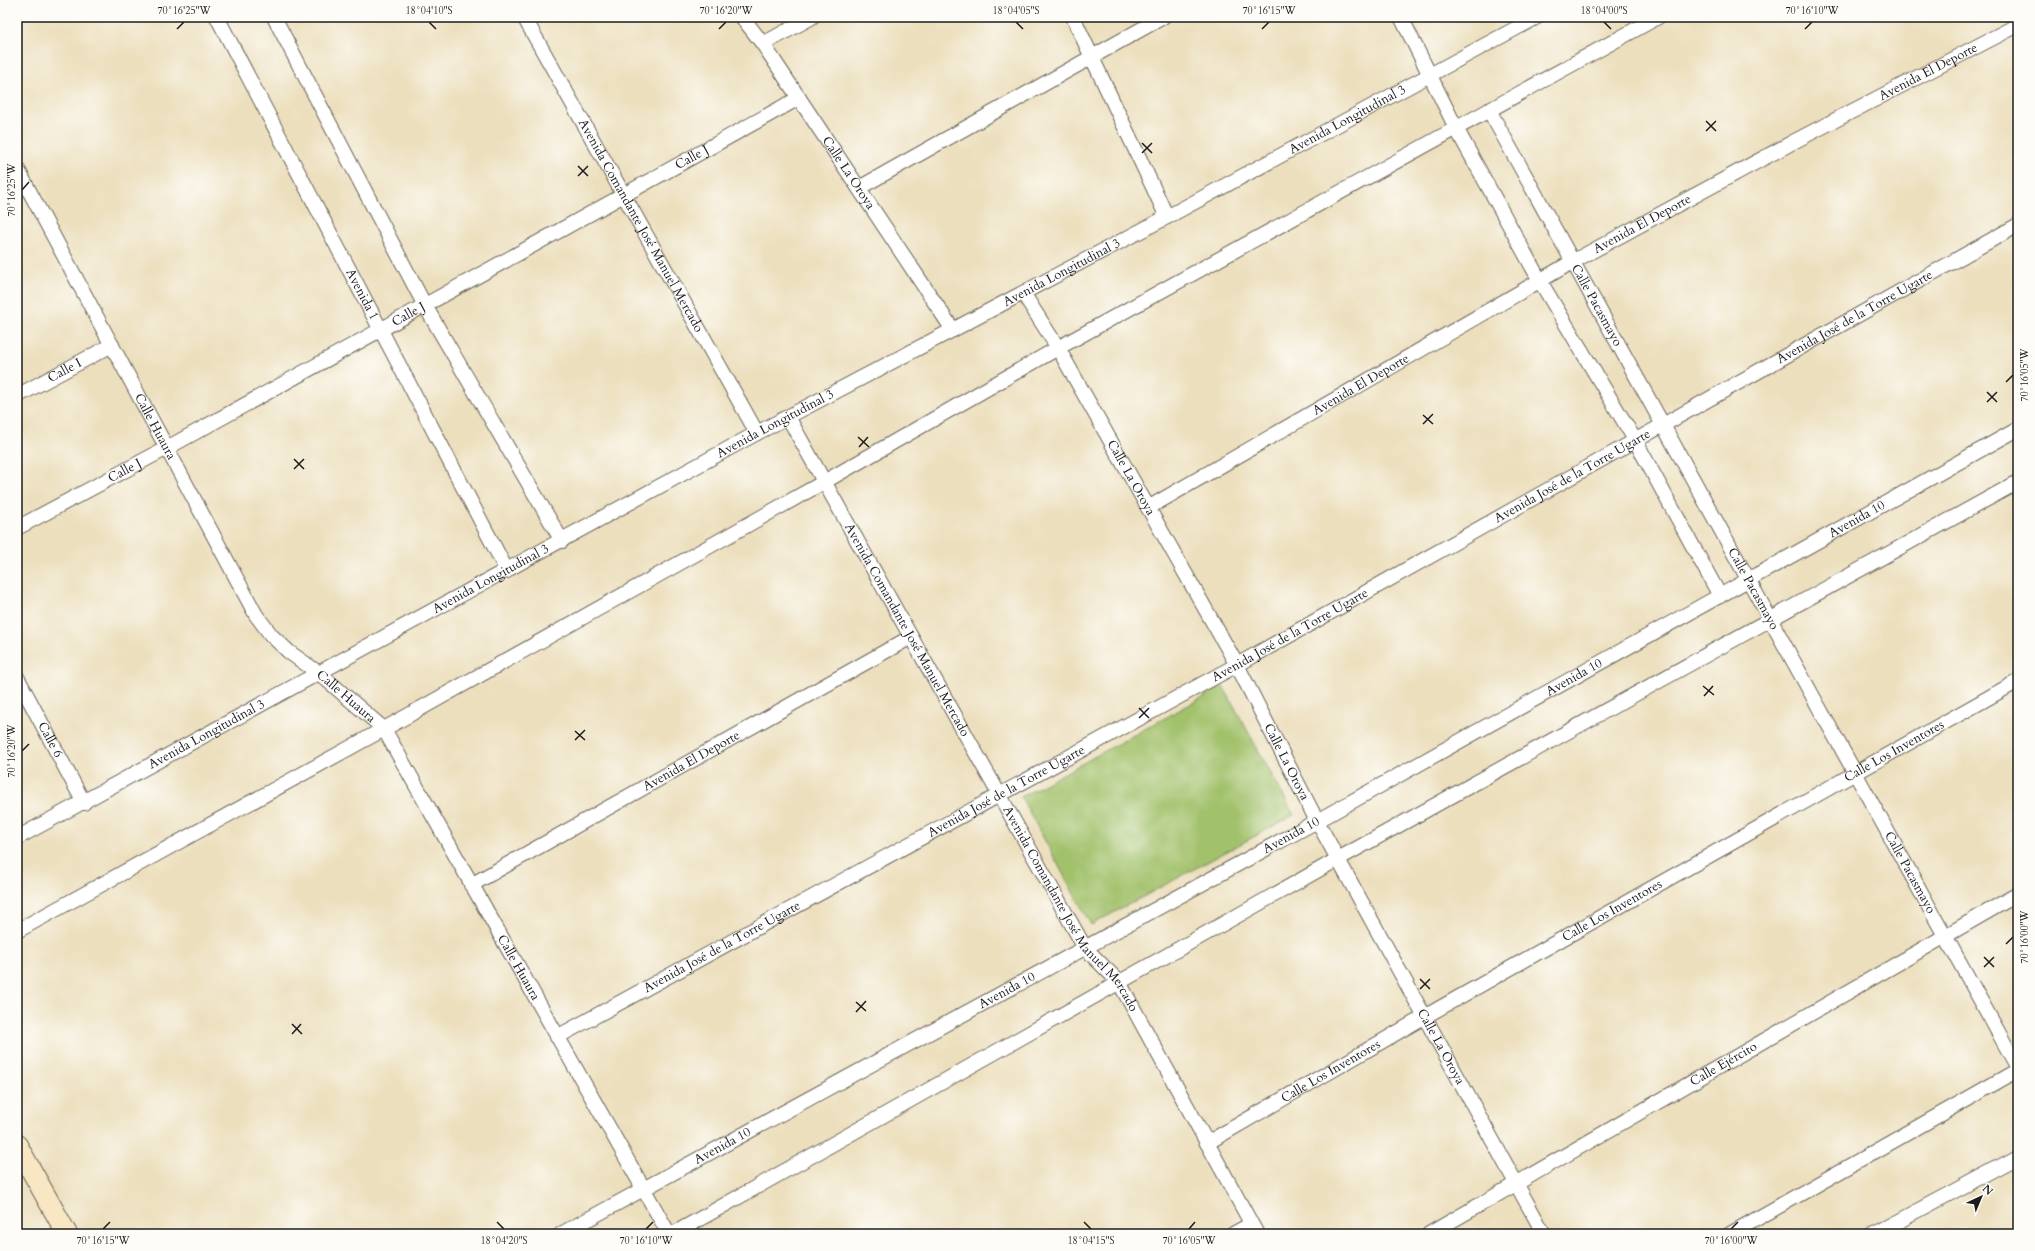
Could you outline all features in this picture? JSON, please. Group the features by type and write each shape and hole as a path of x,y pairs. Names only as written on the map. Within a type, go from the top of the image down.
{"street":[{"name":"Avenida 1","path":"217,17 507,571"},
{"path":"274,17 424,304 562,541"},
{"name":"Avenida Comandante José Manuel Mercado","path":"524,17 757,434"},
{"name":"Calle La Oroya","path":"742,17 763,44 953,330"},
{"path":"763,44 812,17"},
{"path":"1073,17 1167,217"},
{"path":"859,188 1163,17"},
{"path":"1401,17 1456,128 1540,281 1635,440 1720,596"},
{"name":"Avenida Longitudinal 3","path":"17,838 84,803 788,417 1167,217 1537,17"},
{"path":"17,930 384,729 824,482 1058,348 1658,17"},
{"name":"Avenida El Deporte","path":"1148,508 1572,262 1795,141 2018,25"},
{"name":"Calle J","path":"17,528 167,448 424,304 799,98"},
{"name":"Calle Pacasmayo","path":"1488,110 2018,1069"},
{"name":"Calle Huaura","path":"17,168 256,615 271,635 289,652 320,674 384,729 669,1234"},
{"name":"Avenida José de la Torre Ugarte","path":"557,1037 1237,665 2018,225"},
{"name":"Calle La Oroya","path":"1023,293 1058,348 1237,665 1317,821 1544,1234"},
{"name":"Calle I","path":"17,396 112,345"},
{"name":"Avenida Comandante José Manuel Mercado","path":"788,417 1086,948 1119,982 1254,1229"},
{"name":"Avenida 10","path":"561,1234 1317,821 2018,429"},
{"path":"673,1234 1338,859 2018,482"},
{"name":"Avenida El Deporte","path":"472,885 911,636"},
{"name":"Calle 6","path":"17,677 84,803"},
{"name":"Calle Los Inventores","path":"1207,1143 1424,1017 2018,681"},
{"name":"Calle Ejército","path":"1429,1234 1944,935 2018,894"},
{"path":"1730,1234 2018,1069"},
{"path":"17,1145 67,1234"},
{"path":"1874,1234 2018,1157"},
{"path":"1233,1234 1254,1229"}],"green space":[{"path":"1223,686 1294,815 1091,925 1021,797"}]}
